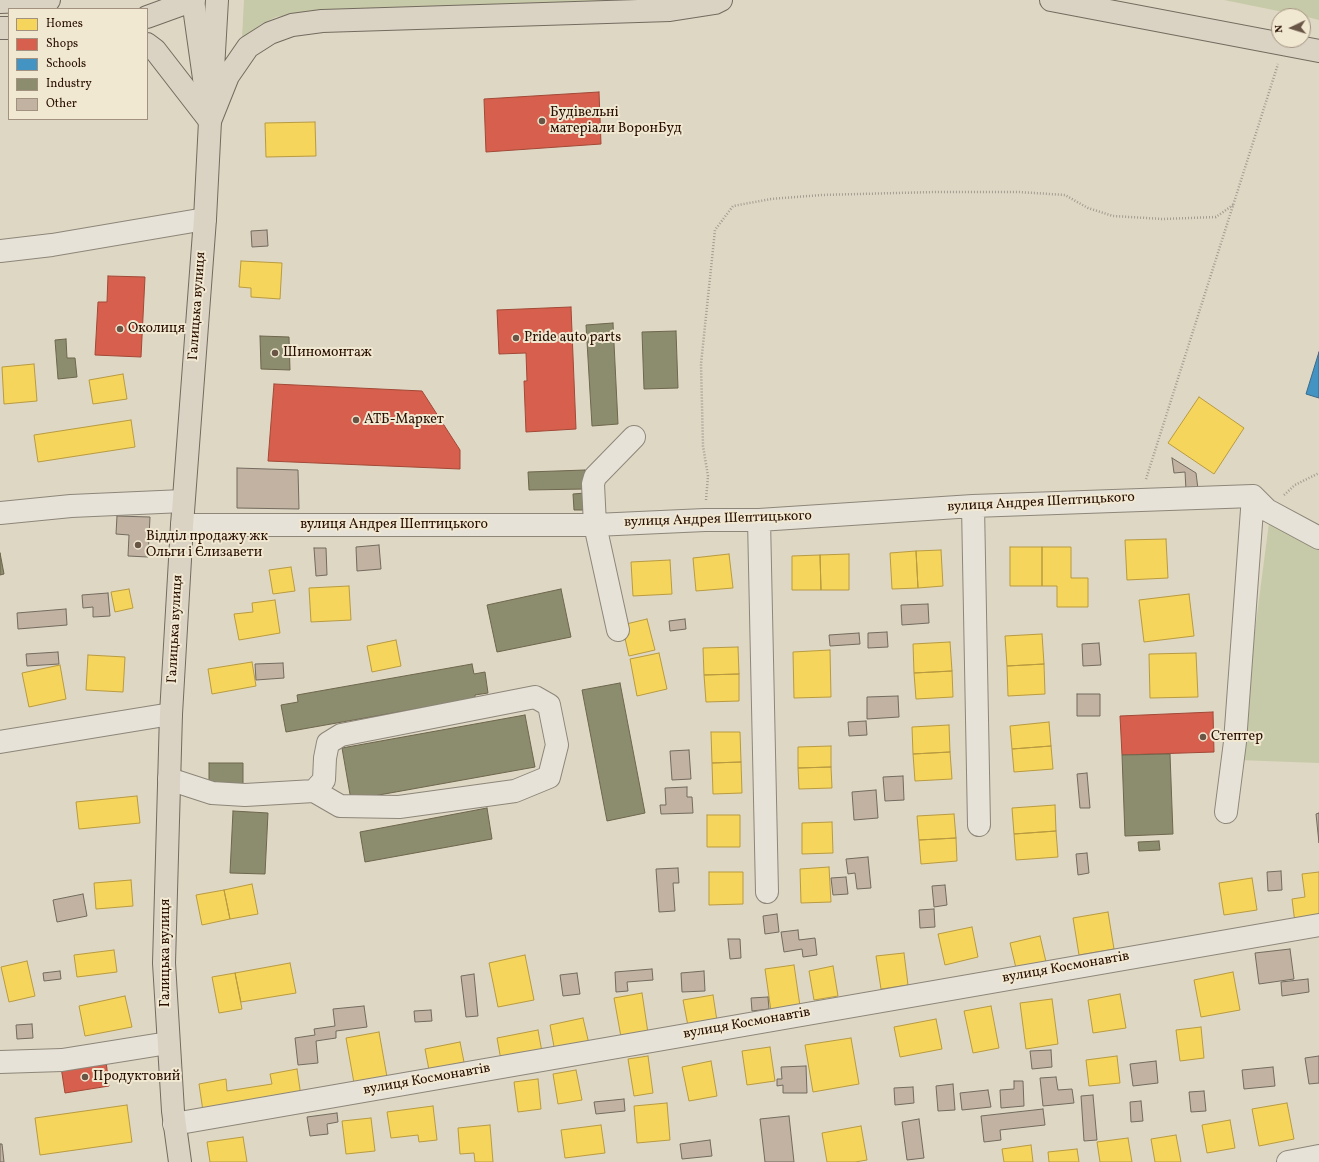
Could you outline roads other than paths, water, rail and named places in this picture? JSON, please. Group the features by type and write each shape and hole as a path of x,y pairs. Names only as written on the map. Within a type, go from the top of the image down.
{"main road":[{"path":"0,2 50,0"},
{"path":"148,17 193,0"},
{"name":"Галицька вулиця","path":"180,1162 174,1124 164,963 169,779 171,714 182,525 205,219 210,121 193,0"},
{"path":"210,121 217,0"},
{"path":"210,121 228,76 248,47 270,33 292,25 322,21 670,10 715,3 721,0"},
{"path":"1051,0 1284,43 1319,51"},
{"path":"148,45 155,50 165,62 210,121"}],"street":[{"path":"0,251 52,245 205,219"},
{"path":"618,630 595,525 593,484 595,476 634,437"},
{"name":"вулиця Андрея Шептицького","path":"182,525 595,525 705,520 759,520 973,506 1140,499 1260,503"},
{"path":"0,513 70,506 184,501"},
{"path":"1226,812 1235,742 1260,503 1319,538"},
{"path":"973,506 979,825"},
{"path":"759,520 767,892"},
{"path":"169,779 212,793 245,795 314,791 340,806 399,807 515,791 549,777 557,745 549,705 534,697 341,736 328,743 325,758 324,780 314,791"},
{"path":"0,742 171,714"},
{"name":"вулиця Космонавтів","path":"174,1124 1319,925"},
{"path":"0,1062 62,1060 168,1043"},
{"path":"1288,1162 1319,1156"}],"place":[{"name":"Будівельні матеріали ВоронБуд","path":"542,121"},
{"name":"Околиця","path":"120,329"},
{"name":"Pride auto parts","path":"516,338"},
{"name":"Шиномонтаж","path":"275,353"},
{"name":"ATБ-Маркет","path":"356,420"},
{"name":"Відділ продажу жк Ольги і Єлизавети","path":"138,545"},
{"name":"Стептер","path":"1203,737"},
{"name":"Продуктовий","path":"85,1077"}]}
